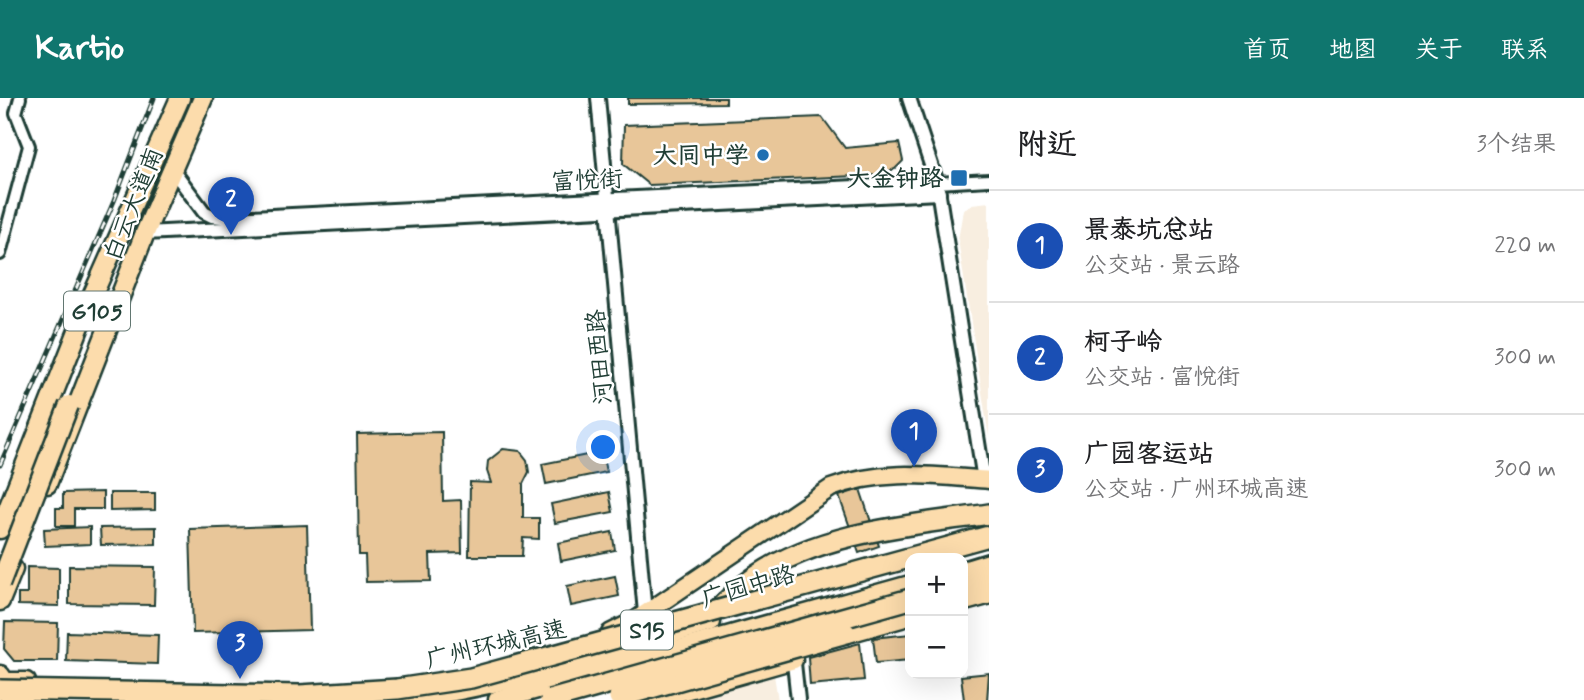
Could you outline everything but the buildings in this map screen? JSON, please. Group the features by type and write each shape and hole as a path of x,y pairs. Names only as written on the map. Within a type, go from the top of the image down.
{"highway":[{"name":"白云大道南","path":"0,528 87,308 180,98"},
{"name":"白云大道南","path":"0,601 111,326 145,233 203,98"},
{"name":"G105","path":"0,584 109,282 127,219"},
{"name":"G105","path":"0,557 65,403 145,233"},
{"path":"703,624 759,574 808,551 873,533 989,514"},
{"name":"广州环城高速","path":"1,686 300,695 348,694 443,684 560,655 989,537"},
{"path":"956,553 989,544"},
{"path":"968,569 989,564"},
{"name":"广园中路","path":"396,700 453,691 580,660 905,567"},
{"path":"968,587 989,581"},
{"name":"广园中路","path":"498,700 905,586"},
{"path":"968,600 989,594"},
{"name":"S15","path":"550,700 905,600"},
{"path":"613,698 906,616"},
{"path":"1,686 79,683 121,700"}],"main road":[{"path":"79,683 320,687 380,684 460,672 610,633 645,613 831,488 893,474 986,480"},
{"path":"572,700 905,606"},
{"path":"645,613 703,624"},
{"path":"548,651 580,660"},
{"path":"653,700 794,660"},
{"path":"603,672 654,678"},
{"path":"350,700 380,684"},
{"path":"1,686 65,700"}],"street":[{"path":"0,254 29,146 16,113 20,98"},
{"name":"河田西路","path":"598,98 645,613"},
{"path":"909,98 938,188 986,480"},
{"name":"富悦街","path":"172,169 204,212 212,216 232,218 606,206"},
{"path":"938,188 989,180"},
{"name":"富悦街","path":"145,233 938,188"},
{"path":"785,620 794,660 798,700"}],"shaded area":[{"path":"989,202 989,437 958,240 963,210 972,204"},
{"path":"774,675 778,700 691,700"}],"railway":[{"path":"0,465 114,201 154,98"}],"place":[{"name":"大同中学","path":"763,155"},
{"name":"大金钟路","path":"959,178"},
{"name":"柯子岭","path":"231,235"},
{"name":"景泰坑总站","path":"914,467"},
{"name":"广园客运站","path":"240,679"}]}
